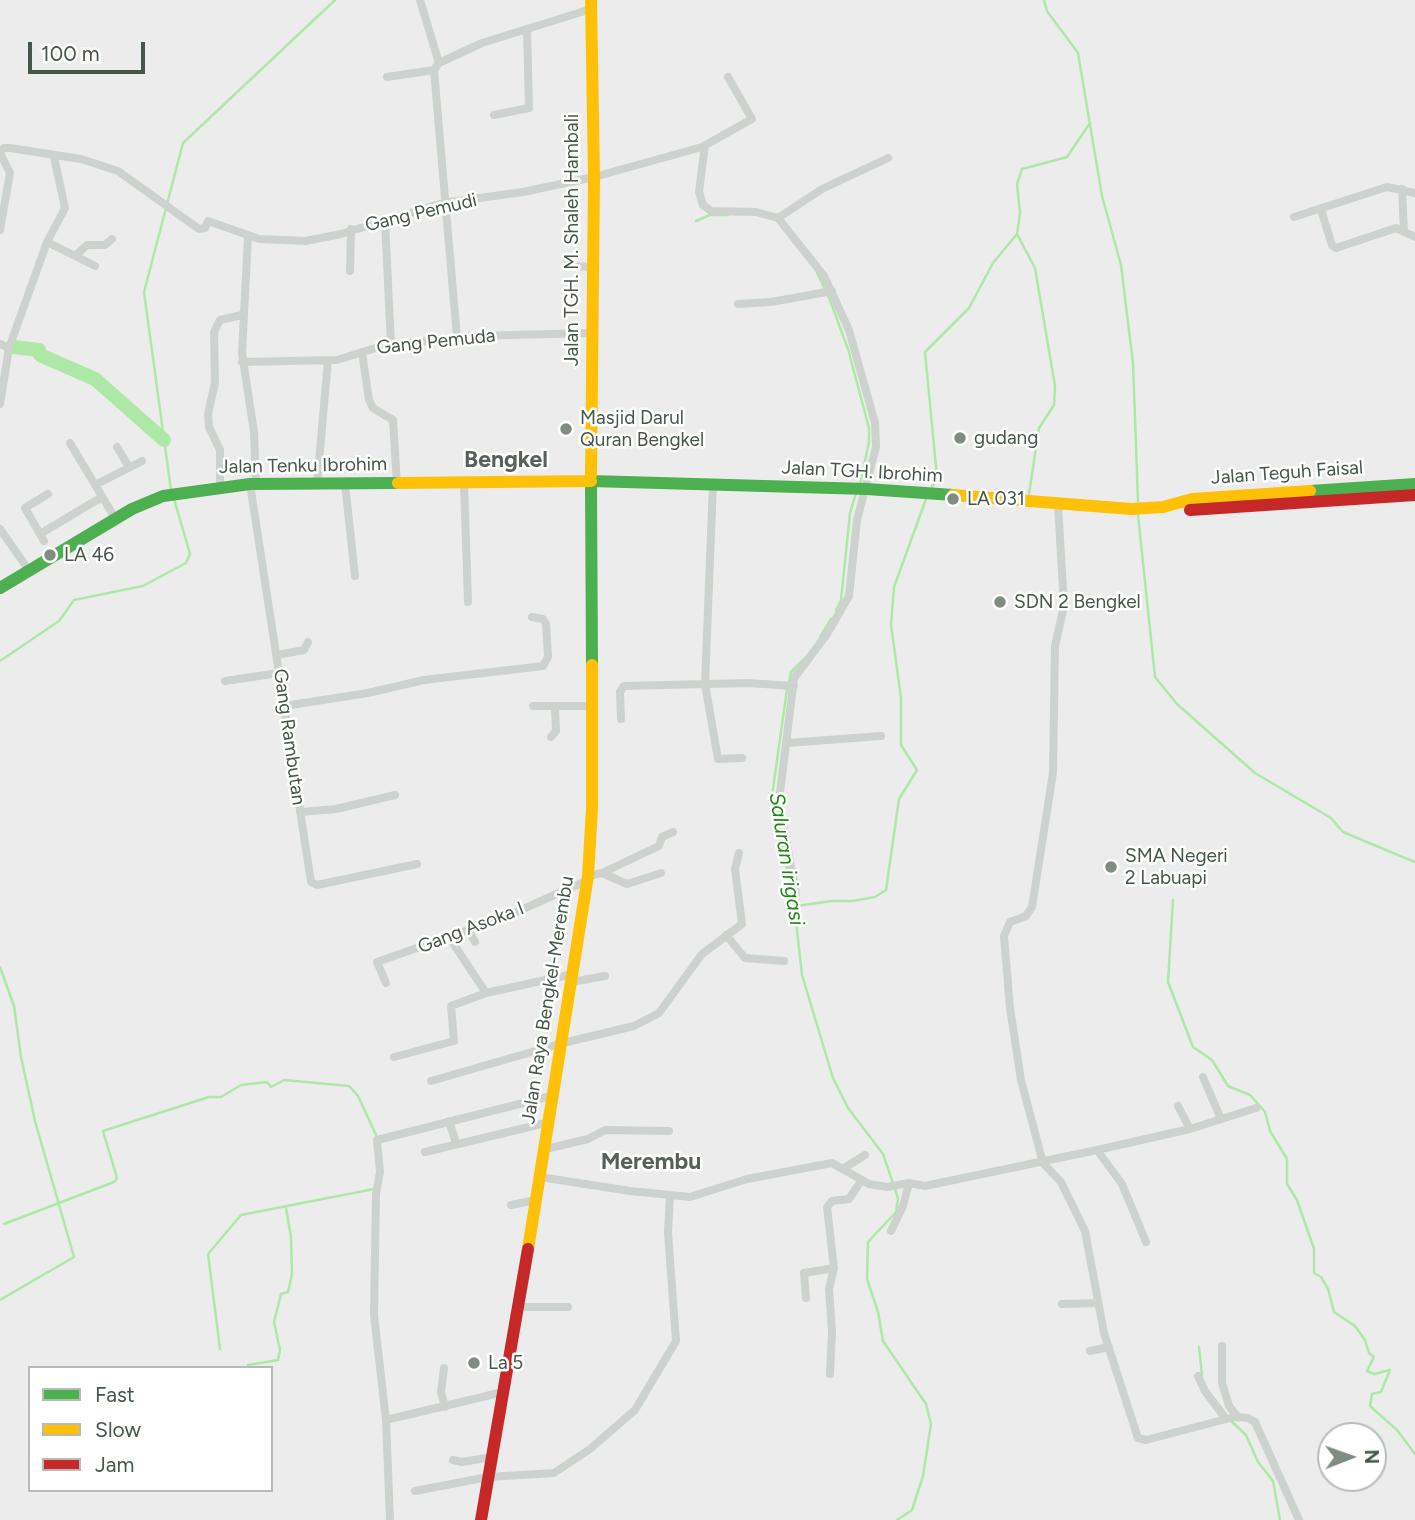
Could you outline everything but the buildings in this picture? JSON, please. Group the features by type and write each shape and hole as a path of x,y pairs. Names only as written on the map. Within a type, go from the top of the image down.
{"main road":[{"name":"Jalan TGH. M. Shaleh Hambali","path":"591,4 594,177 590,333 591,481"},
{"name":"Jalan TGH. Ibrohim","path":"591,481 860,489 1131,509"},
{"name":"Jalan Tenku Ibrohim","path":"0,588 115,517 163,496 181,492 220,485 253,484 591,481"},
{"name":"Jalan Raya Bengkel-Merembu","path":"481,1520 564,1042 587,878 592,808 591,481"},
{"name":"Jalan Teguh Faisal","path":"1157,508 1192,499 1415,484"},
{"name":"Jalan Teguh Faisal","path":"1131,509 1214,509 1415,495"}],"street":[{"path":"420,0 436,67 443,203 457,338"},
{"path":"387,77 436,67 482,43 591,4"},
{"path":"494,115 529,108 527,29"},
{"name":"Gang Pemudi","path":"0,153 4,148 10,148 54,157 81,159 118,171 191,224 202,229 208,221 248,236 306,241 443,203 523,192 594,177 700,147 752,119 728,77"},
{"path":"700,147 699,192 703,205 711,211 756,212 778,218 829,292 849,330 875,423 876,447 860,489 847,602 827,634 801,665 790,686 787,743 779,801 796,894"},
{"path":"0,153 10,173 0,230"},
{"path":"0,404 9,348 47,242 65,208 54,157"},
{"path":"778,218 822,189 888,158"},
{"path":"1294,217 1387,187 1415,193"},
{"path":"1402,189 1404,232"},
{"path":"1321,210 1332,245 1336,248 1396,228 1415,237"},
{"path":"385,220 391,345"},
{"path":"350,271 351,229"},
{"name":"Gang Rambutan","path":"248,236 242,315 242,362 254,432 253,484 310,878 314,884 417,864"},
{"path":"76,255 87,245 105,245 112,239"},
{"path":"47,242 94,266"},
{"path":"566,258 570,266 593,267"},
{"path":"738,304 829,292"},
{"path":"220,485 220,450 209,427 208,414 215,383 214,332 220,320 242,315"},
{"name":"Gang Pemuda","path":"242,362 328,360 391,345 457,338 590,333"},
{"path":"0,345 9,348"},
{"path":"362,352 369,400 373,408 393,420 397,484"},
{"path":"317,484 328,360"},
{"path":"70,443 115,517"},
{"path":"117,447 130,467"},
{"path":"95,485 142,461"},
{"path":"464,483 468,602"},
{"path":"345,484 355,576"},
{"path":"713,484 705,684 718,759 742,758"},
{"path":"48,494 25,508 42,538 102,497"},
{"path":"1058,505 1064,606 1055,646 1053,773 1032,907 1026,916 1010,922 1004,936 1010,1008 1021,1080 1043,1163 1061,1182 1078,1213 1091,1254 1097,1303 1109,1347 1141,1440 1237,1416"},
{"path":"0,529 28,569"},
{"path":"284,706 368,693 424,680 543,666 548,657 546,624 543,619 532,617"},
{"path":"276,655 304,650 308,642"},
{"path":"225,681 279,673"},
{"path":"621,719 622,687 705,684 790,686"},
{"path":"533,706 592,706"},
{"path":"551,737 556,731 555,707"},
{"path":"787,743 881,736"},
{"path":"300,812 336,809 395,795"},
{"path":"602,873 659,846 662,837 673,832"},
{"path":"431,1081 564,1042 634,1026 652,1018 665,1008 697,958 742,922 735,869 739,853"},
{"path":"602,873 628,884 661,873"},
{"name":"Gang Asoka I","path":"386,983 377,962 469,930 602,873"},
{"path":"469,930 475,942"},
{"path":"726,935 745,958 784,961"},
{"path":"449,937 486,993"},
{"path":"394,1057 454,1041 451,1006 486,993 573,978 605,976"},
{"path":"1203,1077 1221,1119"},
{"path":"390,1520 386,1420 374,1315 379,1138 555,1096"},
{"path":"1178,1106 1190,1129"},
{"path":"540,1177 670,1196 698,1196 728,1184 836,1164 861,1181 880,1187 901,1184 925,1186 1043,1163 1190,1129 1256,1108"},
{"path":"449,1121 456,1143"},
{"path":"425,1152 550,1122"},
{"path":"545,1149 588,1139 606,1130 669,1131"},
{"path":"1097,1150 1122,1184 1146,1242"},
{"path":"844,1168 865,1156"},
{"path":"830,1374 832,1331 829,1289 834,1268 827,1207 832,1200 849,1199 861,1181"},
{"path":"891,1231 903,1206 901,1184"},
{"path":"415,1490 488,1477 560,1471 610,1433 639,1404 676,1341 668,1232 670,1196"},
{"path":"510,1205 536,1200"},
{"path":"806,1298 804,1273 834,1268"},
{"path":"1062,1304 1097,1303"},
{"path":"517,1307 568,1307"},
{"path":"1222,1346 1222,1383 1229,1406 1237,1416 1255,1422 1299,1520"},
{"path":"1090,1351 1109,1347"},
{"path":"444,1368 441,1392 445,1407"},
{"path":"1198,1376 1205,1391 1226,1419"},
{"path":"386,1420 503,1392"},
{"path":"453,1460 462,1462 492,1457"}],"waterway":[{"path":"171,490 144,292 183,143 335,0"},
{"path":"1044,0 1047,11 1078,53 1102,196 1121,265 1133,363 1138,501"},
{"path":"932,487 937,477 925,352 969,308 993,263 1017,234 1020,213 1017,184 1022,169 1067,157 1090,123"},
{"name":"Saluran irigasi","path":"696,221 710,215 728,215"},
{"path":"1017,234 1035,268 1055,386 1054,405 1039,428 1029,494"},
{"name":"Saluran irigasi","path":"817,273 825,289"},
{"name":"Saluran irigasi","path":"828,295 848,349 869,428 869,442 860,484"},
{"path":"13,347 39,350 40,355 95,379 164,440"},
{"name":"Saluran irigasi","path":"836,610 841,600 850,513 856,493"},
{"path":"0,661 59,621 74,600 143,586 186,563 190,554 174,499"},
{"path":"796,906 853,901 875,897 886,890 899,799 917,770 901,745 901,698 891,625 894,587 926,499"},
{"path":"1138,515 1155,677 1177,704 1255,773 1331,818 1343,832 1415,862"},
{"name":"Saluran irigasi","path":"820,637 831,619"},
{"name":"Saluran irigasi","path":"789,682 791,672 804,659"},
{"name":"Saluran irigasi","path":"787,689 772,796 791,889"},
{"name":"Saluran irigasi","path":"793,895 802,975 833,1078 848,1108 883,1154 898,1198 896,1212 868,1242 867,1279 878,1312 883,1341 926,1404 931,1424 923,1476 912,1510 897,1520"},
{"path":"1173,900 1168,982 1193,1047 1212,1060 1228,1086 1250,1095 1265,1112 1270,1131 1287,1159 1287,1184 1297,1200 1314,1249 1314,1273 1321,1277 1328,1289 1334,1312 1355,1326 1365,1340 1369,1353 1374,1357 1367,1371 1374,1374 1390,1370 1381,1392 1372,1394 1370,1406 1397,1430 1415,1454"},
{"path":"0,967 14,1006 21,1057 35,1121 74,1257 0,1300"},
{"path":"4,1224 114,1182 117,1178 103,1131 209,1097 221,1097 241,1085 267,1082 271,1087 284,1080 349,1086 358,1096 377,1137"},
{"path":"220,1349 208,1254 241,1215 374,1189"},
{"path":"248,1365 278,1360 280,1350 274,1322 281,1294 288,1292 292,1274 291,1237 286,1208"},
{"path":"1199,1347 1202,1375"},
{"path":"1230,1420 1246,1435 1258,1462 1273,1481 1280,1520"}],"traffic: fast":[{"path":"591,475 591,481 867,489 953,495"},
{"path":"591,481 592,665"},
{"path":"0,588 132,509 163,496 250,484 398,483"},
{"path":"1310,491 1415,484"}],"traffic: slow":[{"path":"591,0 594,177 591,475"},
{"path":"398,483 591,481"},
{"path":"953,495 1131,509 1163,507 1192,499 1310,491"},
{"path":"528,1249 588,876 592,808 592,665"}],"traffic: jam":[{"path":"1190,510 1415,495"},
{"path":"481,1520 528,1249"}],"place":[{"name":"Masjid Darul Quran Bengkel","path":"566,429"},
{"name":"gudang","path":"960,438"},
{"name":"LA 031","path":"953,499"},
{"name":"LA 46","path":"50,555"},
{"name":"SDN 2 Bengkel","path":"1000,602"},
{"name":"SMA Negeri 2 Labuapi","path":"1111,867"},
{"name":"La 5","path":"474,1363"}],"district":[{"name":"Bengkel","path":"506,460"},
{"name":"Merembu","path":"651,1162"}]}
